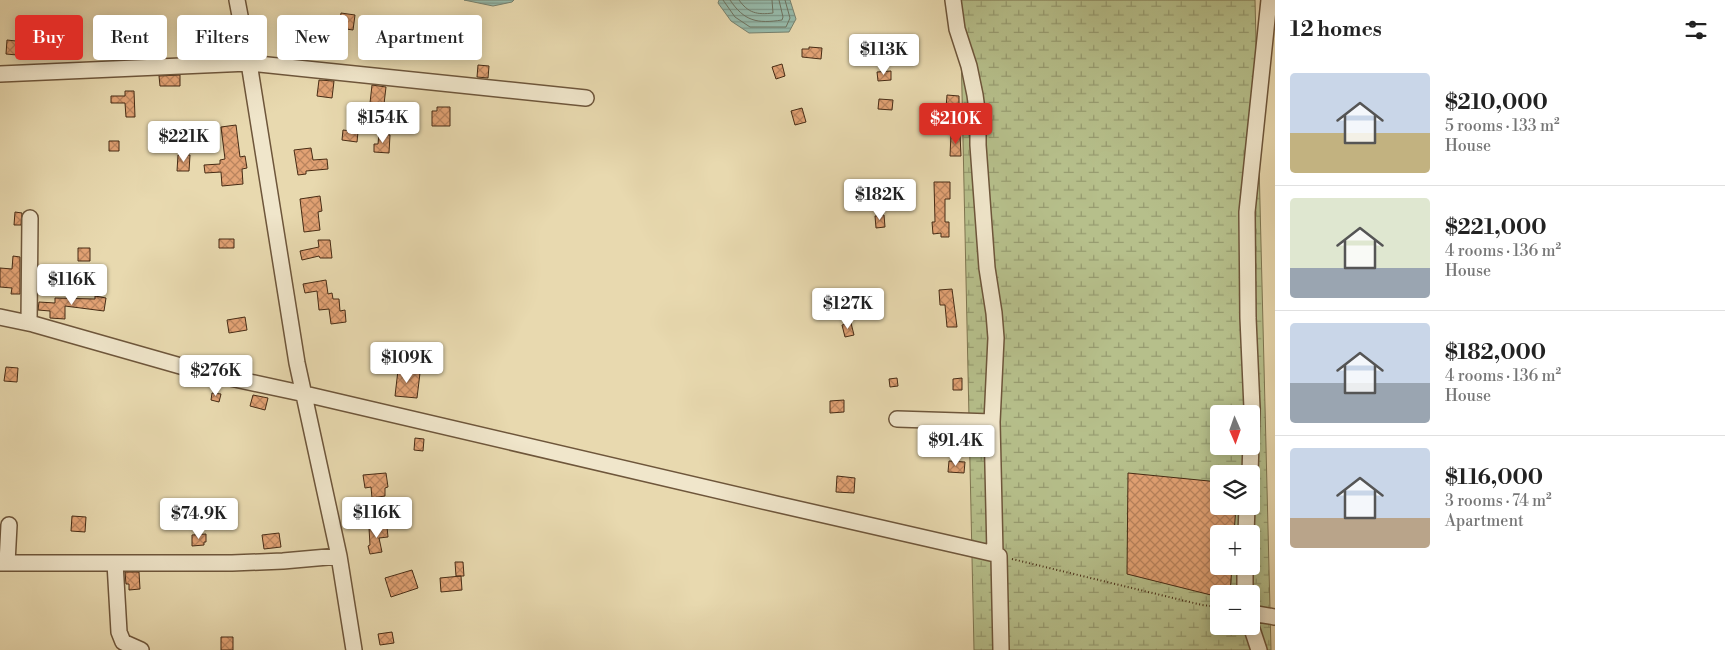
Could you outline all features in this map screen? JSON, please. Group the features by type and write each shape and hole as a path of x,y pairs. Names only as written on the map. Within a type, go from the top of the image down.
{"street":[{"path":"237,0 298,363 338,556 354,650"},
{"path":"953,0 957,29 969,66 978,117 978,145 987,268 996,338 992,422 1002,650"},
{"path":"1250,465 1252,408 1248,318 1247,212 1269,0"},
{"path":"0,74 249,63 586,98"},
{"path":"28,323 30,218"},
{"path":"0,317 28,323 198,371 305,394 997,555"},
{"path":"897,420 992,422"},
{"path":"9,525 4,563 232,563 338,556"},
{"path":"114,563 119,632 123,642 141,650"},
{"path":"1260,614 1275,617"},
{"path":"1254,635 1259,650"}],"path":[{"path":"997,555 1210,606"}],"green space":[{"path":"960,0 1255,0 1271,650 974,650"}],"water":[{"path":"464,0 514,0 493,6"},
{"path":"719,0 790,0 796,19 789,32 749,33 731,21 718,3"}],"building":[{"path":"341,13 355,15 353,30 348,29 348,15 341,15"},
{"path":"7,40 15,41 15,55 6,54"},
{"path":"809,47 822,48 821,59 802,57 802,49 809,49"},
{"path":"782,64 785,76 776,79 772,67"},
{"path":"478,65 489,66 488,78 477,77"},
{"path":"891,71 891,80 878,81 877,72"},
{"path":"180,75 180,86 160,86 159,76"},
{"path":"319,80 334,81 332,98 317,96"},
{"path":"372,85 386,87 384,104 370,103"},
{"path":"125,91 134,91 135,117 126,117 125,103 111,103 111,96 125,96"},
{"path":"947,95 959,96 959,109 946,108"},
{"path":"879,99 893,100 892,110 878,109"},
{"path":"437,107 450,107 450,126 432,126 432,111 437,111"},
{"path":"802,108 806,122 795,125 791,111"},
{"path":"236,125 240,157 245,156 247,168 242,169 243,184 222,186 221,172 205,173 204,165 220,164 220,160 225,159 221,127"},
{"path":"343,130 358,132 357,142 342,140"},
{"path":"379,134 390,135 389,153 374,152 374,144 378,144"},
{"path":"951,134 960,134 961,156 950,156"},
{"path":"109,141 119,141 119,151 109,151"},
{"path":"311,148 313,160 327,159 328,169 306,171 306,174 298,175 294,150"},
{"path":"178,155 190,155 189,171 177,171"},
{"path":"934,182 950,182 950,199 945,199 945,222 949,222 949,237 941,237 941,233 933,234 932,222 935,222"},
{"path":"320,196 322,211 318,212 320,230 304,232 300,199"},
{"path":"15,212 22,213 21,225 14,225"},
{"path":"884,215 885,227 876,228 875,216"},
{"path":"219,239 234,239 234,248 219,248"},
{"path":"318,240 330,240 332,258 320,258 319,256 302,260 300,251 319,247"},
{"path":"78,248 90,248 90,261 78,261"},
{"path":"13,256 20,257 20,294 11,294 12,288 0,287 0,268 12,269"},
{"path":"326,280 328,294 332,293 333,299 339,299 340,311 345,310 346,322 331,324 329,309 319,310 317,291 305,293 303,284"},
{"path":"952,289 957,327 947,327 945,305 940,305 939,290"},
{"path":"95,296 106,298 104,311 65,306 65,319 50,318 50,311 38,310 39,302 55,303 55,298 95,299"},
{"path":"245,317 247,330 229,333 227,320"},
{"path":"851,323 854,335 845,337 842,325"},
{"path":"6,367 18,368 17,382 4,381"},
{"path":"398,370 420,373 417,398 395,396"},
{"path":"897,378 898,386 890,387 889,379"},
{"path":"962,378 962,390 953,390 953,379"},
{"path":"212,393 221,394 219,402 211,400"},
{"path":"253,395 268,398 265,410 250,406"},
{"path":"844,400 844,412 830,413 830,401"},
{"path":"415,438 424,439 423,451 414,450"},
{"path":"949,461 965,462 964,473 948,472"},
{"path":"386,473 388,487 385,488 385,496 372,498 371,487 365,488 363,475"},
{"path":"1128,473 1210,481 1210,515 1235,515 1235,525 1210,525 1210,575 1231,575 1231,585 1210,585 1210,595 1127,574"},
{"path":"837,476 855,478 854,493 836,492"},
{"path":"72,516 86,517 85,532 71,531"},
{"path":"387,527 388,537 379,538 382,552 370,554 368,546 370,545 369,528"},
{"path":"279,533 281,547 264,549 262,535"},
{"path":"206,534 204,545 192,546 192,535"},
{"path":"455,562 463,562 464,576 456,576"},
{"path":"412,570 418,588 391,597 385,578"},
{"path":"125,572 139,572 140,589 129,590 129,584 126,584"},
{"path":"461,576 462,590 441,592 440,578"},
{"path":"392,632 394,643 380,645 378,634"},
{"path":"221,637 233,637 233,650 221,650"}]}
